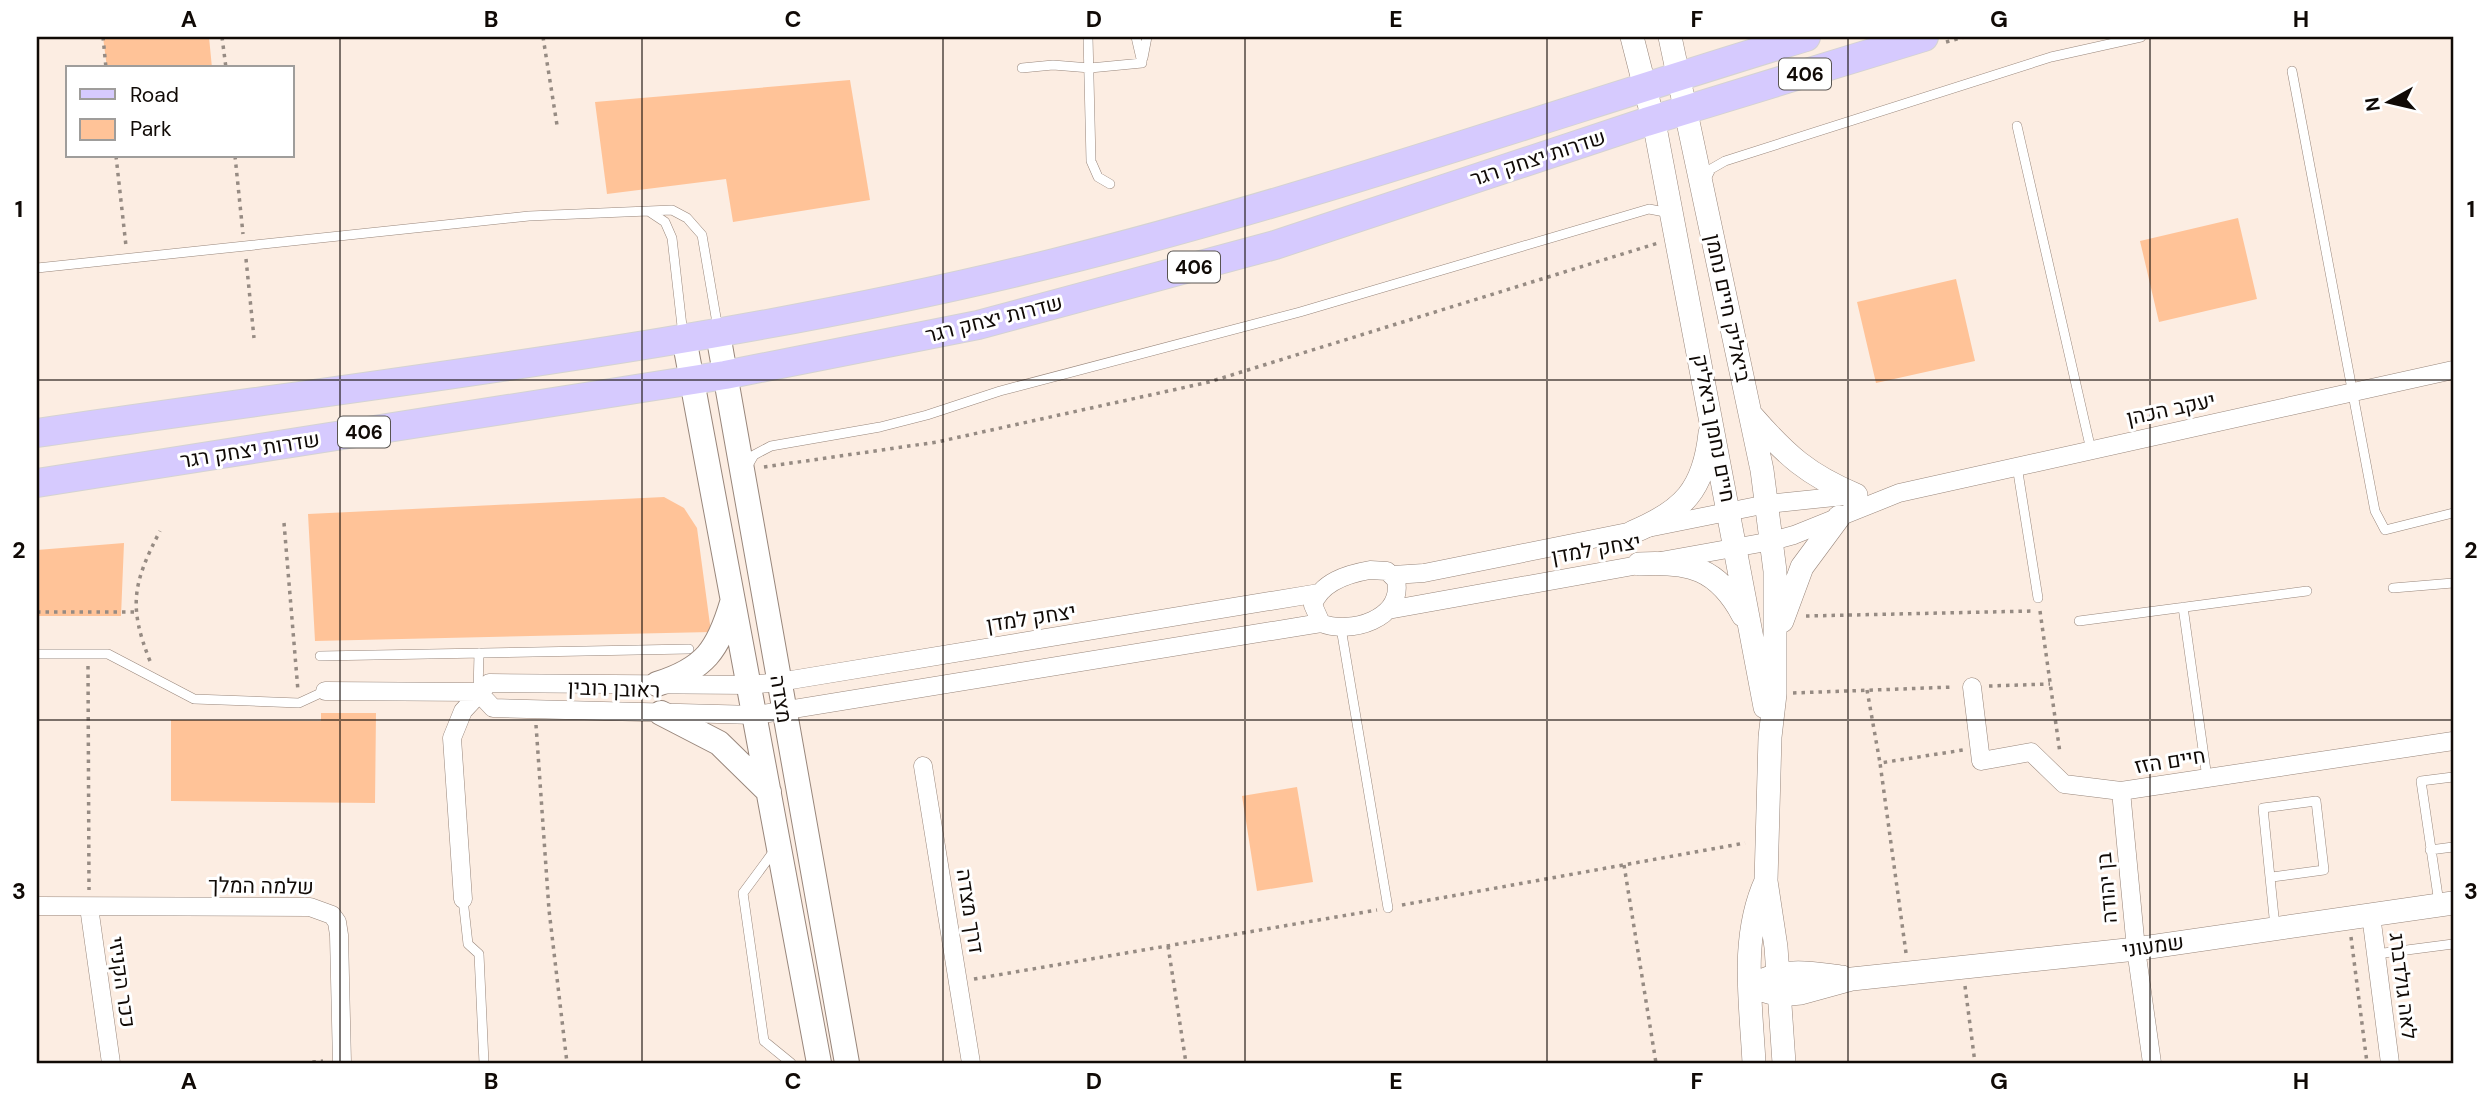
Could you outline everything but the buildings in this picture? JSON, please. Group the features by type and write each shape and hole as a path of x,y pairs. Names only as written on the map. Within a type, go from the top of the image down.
{"main road":[{"name":"שדרות יצחק רגר","path":"37,433 718,334 1077,257 1259,208 1805,37"},
{"name":"שדרות יצחק רגר","path":"37,483 725,375 978,325 1275,245 1653,120 1924,37"},
{"name":"מצדה","path":"718,334 725,375 754,473 783,712 847,1063"},
{"name":"מצדה","path":"684,338 819,1063"},
{"path":"657,684 684,674 704,661 725,628 734,599"},
{"path":"661,713 719,743 770,793"}],"street":[{"name":"חיים נחמן ביאליק","path":"1632,37 1653,120 1675,229 1730,511 1770,737"},
{"name":"ביאליק חיים נחמן","path":"1670,37 1750,412 1767,505"},
{"name":"יעקב הכהן","path":"1772,541 1899,493 2453,370"},
{"path":"1750,412 1798,465 1821,481 1856,495"},
{"path":"1633,532 1662,520 1684,503 1693,490 1705,463 1711,416"},
{"name":"יעקב הכהן","path":"1767,505 1899,493"},
{"name":"חיים נחמן ביאליק","path":"1767,505 1775,571 1776,641 1766,881 1784,1063"},
{"name":"יצחק למדן","path":"1393,575 1424,573 1767,505"},
{"path":"1776,641 1802,567 1839,517"},
{"name":"יצחק למדן","path":"1388,610 1772,541"},
{"path":"1639,564 1684,565 1711,575 1737,604 1751,633"},
{"path":"756,715 1321,623 1340,628 1362,625 1388,610 1396,598 1398,586 1393,575 1379,570 1358,572 1332,582 1319,593 1313,605 1321,623"},
{"name":"יצחק למדן","path":"750,685 1319,593"},
{"name":"ראובן רובין","path":"325,691 478,692 489,683 750,685"},
{"path":"1972,687 1980,761 2031,752 2064,784"},
{"path":"463,899 452,738 463,711 478,692"},
{"name":"ראובן רובין","path":"478,692 493,708 756,715"},
{"name":"חיים הזז","path":"2064,784 2121,791 2453,741"},
{"name":"דרך מצדה","path":"923,766 971,1063"},
{"name":"בן יהודה","path":"2121,791 2136,949 2152,1063"},
{"name":"חיים נחמן ביאליק","path":"1754,1063 1750,939 1755,910 1766,881"},
{"name":"שמעוני","path":"1751,987 1778,985 1807,973 1852,979 2136,949 2446,904"},
{"name":"שלמה המלך","path":"37,906 310,907 332,915 337,922 341,950 342,1063"},
{"name":"ככר הקניזי","path":"89,907 111,1063"},
{"name":"לאה גולדברג","path":"2360,916 2376,954 2390,1063"}],"lane":[{"path":"1088,37 1091,161 1098,177 1110,184"},
{"path":"1136,37 1142,64"},
{"path":"1142,64 1147,37"},
{"path":"1703,191 1709,172 1725,162 2051,57 2141,37"},
{"path":"1022,68 1053,65 1090,68 1142,64"},
{"path":"2292,71 2375,511 2385,530 2453,513"},
{"path":"2017,126 2091,450"},
{"path":"754,473 754,455 771,446 880,427 926,415 1000,391 1327,305 1648,209 1671,213 1675,229"},
{"path":"37,268 529,216 672,210 687,218 702,235 718,334"},
{"path":"649,211 665,222 672,238 684,338"},
{"path":"2017,466 2038,598"},
{"path":"2393,588 2453,583"},
{"path":"2079,621 2307,592"},
{"path":"2183,607 2207,778"},
{"path":"1340,628 1388,908"},
{"path":"320,656 689,649"},
{"path":"478,692 479,653"},
{"path":"37,654 108,654 194,699 299,703 325,691"},
{"path":"2446,904 2430,850 2421,781 2453,777"},
{"path":"2272,877 2324,870 2316,801 2263,808 2272,877 2275,929"},
{"path":"777,835 772,856 743,893 764,1041 791,1063"},
{"path":"2430,850 2453,847"},
{"path":"463,899 468,944 479,954 484,1063"},
{"path":"2376,954 2453,944"}],"path":[{"path":"103,37 106,66"},
{"path":"222,37 226,66"},
{"path":"543,37 557,125"},
{"path":"116,158 127,259"},
{"path":"754,473 937,442 1209,382 1675,229"},
{"path":"284,523 299,703"},
{"path":"155,679 139,635 136,587 143,563 160,531"},
{"path":"1783,617 2040,610 2064,784"},
{"path":"37,612 136,612"},
{"path":"89,654 89,907"},
{"path":"1775,694 2050,684"},
{"path":"1867,690 1880,763 1909,973"},
{"path":"534,709 549,911 567,1063"},
{"path":"1880,763 1979,748"},
{"path":"958,982 1766,839"},
{"path":"1625,865 1656,1063"},
{"path":"2360,916 2367,1063"},
{"path":"1168,946 1186,1063"},
{"path":"1962,967 1975,1063"}],"green space":[{"path":"103,37 209,37 212,66 107,66"},
{"path":"850,80 870,200 733,222 726,179 607,194 595,102"},
{"path":"2238,218 2257,299 2159,322 2140,241"},
{"path":"1956,279 1975,361 1876,383 1857,302"},
{"path":"664,497 684,508 697,528 711,632 315,641 308,514"},
{"path":"124,543 121,616 37,616 37,550"},
{"path":"321,713 376,713 375,803 171,801 171,720 321,721"},
{"path":"1297,787 1313,882 1257,891 1242,796"}]}
